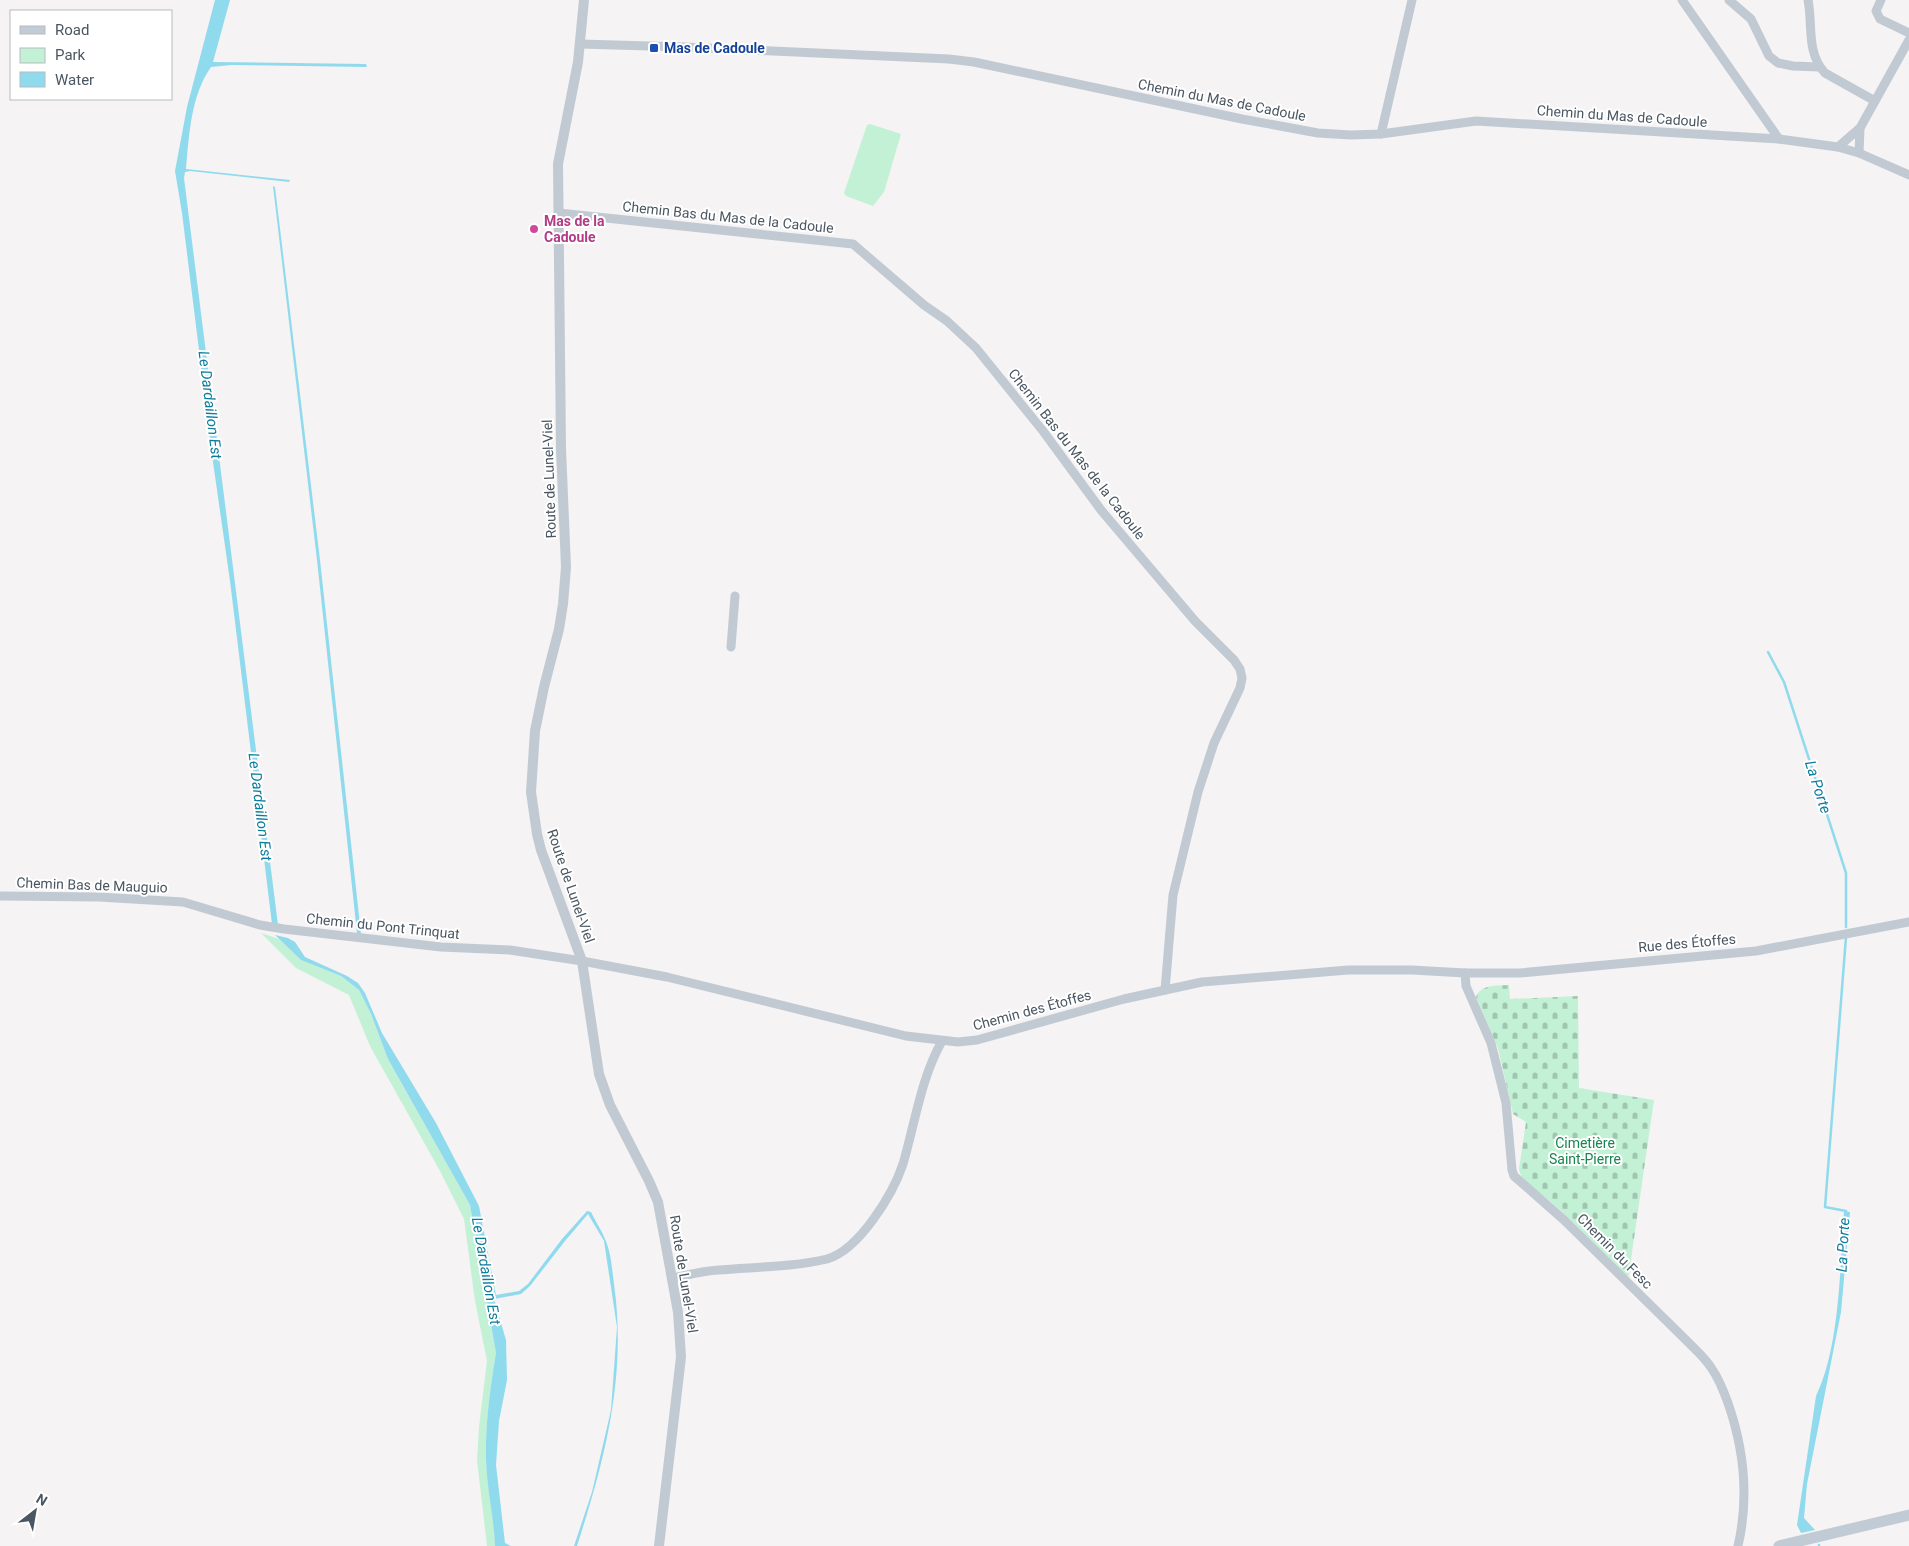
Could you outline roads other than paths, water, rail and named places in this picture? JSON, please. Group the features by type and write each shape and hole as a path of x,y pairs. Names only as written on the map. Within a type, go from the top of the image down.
{"main road":[{"path":"1779,1546 1909,1515"}],"street":[{"name":"Route de Lunel-Viel","path":"584,0 580,44 558,164 561,449 566,584 559,629 534,731 531,792 541,850 582,961 599,1074 610,1105 658,1202 673,1278 680,1327 681,1357 659,1546"},
{"path":"1381,134 1412,0"},
{"path":"1682,0 1779,138"},
{"path":"1729,0 1751,19 1769,56 1778,63 1819,67"},
{"path":"1808,0 1812,53 1819,67 1825,73 1875,101"},
{"path":"1881,0 1876,11 1880,19 1909,33"},
{"path":"1838,147 1860,128 1909,40"},
{"name":"Chemin du Mas de Cadoule","path":"580,44 949,59 974,62 1242,119 1318,133 1381,134 1476,121 1779,138 1838,147 1858,153 1909,175"},
{"path":"1858,153 1860,128"},
{"name":"Chemin Bas du Mas de la Cadoule","path":"559,213 853,244 972,344 1043,431 1100,510 1195,621 1234,660 1240,669 1242,678 1240,688 1218,735 1198,792 1173,895 1165,990"},
{"path":"730,647 735,596"},
{"name":"Chemin Bas de Mauguio","path":"0,896 99,897 183,902"},
{"name":"Chemin du Pont Trinquat","path":"183,902 260,925 284,929 440,947 510,950 582,961"},
{"name":"Rue des Étoffes","path":"1465,974 1520,973 1756,951 1909,922"},
{"name":"Chemin des Étoffes","path":"582,961 667,976 906,1036 958,1042 977,1040 1124,999 1202,982 1348,970 1412,970 1465,974"},
{"name":"Chemin du Fesc","path":"1465,974 1466,986 1491,1043 1506,1103 1511,1163 1514,1176 1564,1220 1690,1343 1706,1360 1720,1382 1737,1431 1743,1464 1742,1526 1738,1546"},
{"path":"673,1278 704,1271 814,1261 843,1252 868,1227 900,1171 928,1073 942,1041"}],"water":[{"name":"Le Dardaillon Est","path":"215,0 230,0 213,62 366,64 367,67 231,65 211,67 204,78 195,103 186,169 290,180 289,182 190,171 185,172 184,178 278,925 272,924 230,581 175,171 187,107"},
{"path":"273,186 275,187 320,560 361,934 357,933 317,560"},
{"name":"Le Dardaillon Est","path":"275,935 295,942 305,957 347,976 358,983 365,993 382,1033 436,1123 479,1206 496,1295 519,1291 528,1284 562,1239 587,1211 591,1212 602,1232 611,1261 617,1318 618,1352 611,1417 596,1481 577,1546 574,1546 592,1492 611,1410 617,1327 604,1241 588,1214 530,1286 521,1294 494,1299 506,1340 507,1380 499,1421 496,1465 505,1543 511,1546 495,1546 487,1472 486,1434 496,1353 470,1205 388,1059 371,1014 359,990 341,976 301,960"},
{"name":"La Porte","path":"1844,1211 1850,1212 1841,1312 1807,1484 1804,1518 1815,1530 1801,1533 1797,1525 1816,1396 1830,1354 1838,1306"}],"waterway":[{"name":"La Porte","path":"1768,652 1784,682 1846,873 1846,927"},
{"name":"La Porte","path":"1846,937 1825,1207 1846,1211"}],"place":[{"name":"Mas de Cadoule","path":"654,48"},
{"name":"Mas de la Cadoule","path":"534,229"}],"park label":[{"name":"Cimetière Saint-Pierre","path":"1585,1152"}]}
